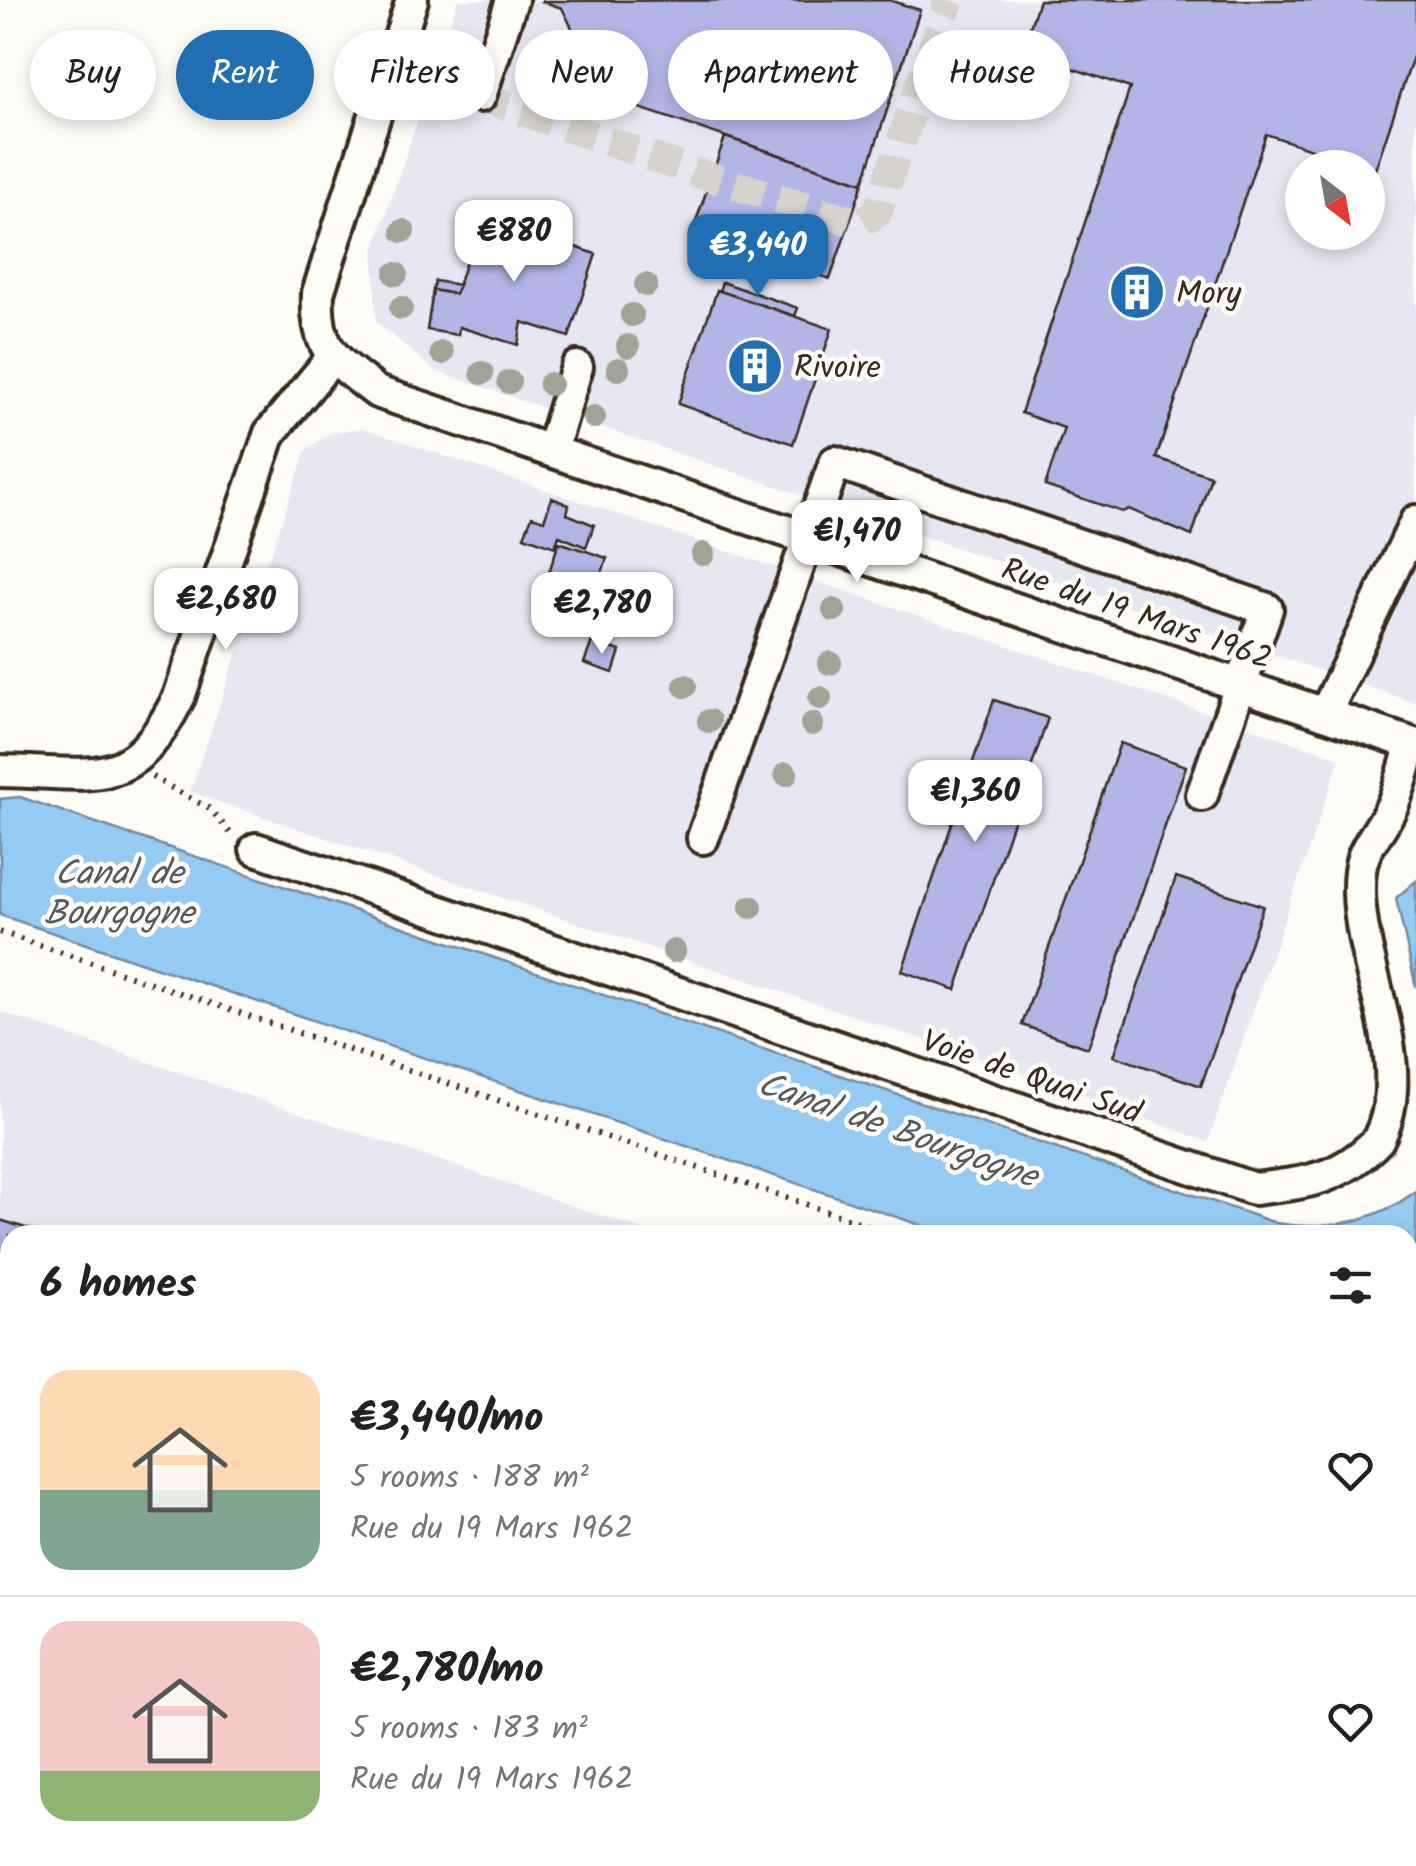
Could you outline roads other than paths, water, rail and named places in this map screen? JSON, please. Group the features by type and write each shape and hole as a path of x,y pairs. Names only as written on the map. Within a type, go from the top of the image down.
{"street":[{"path":"402,30 412,0"},
{"path":"495,51 512,0"},
{"path":"0,771 112,772 138,760 159,737 179,697 270,433 333,357 316,327 318,293 373,120"},
{"name":"Rue du 19 Mars 1962","path":"333,357 377,392 552,448 1414,745"},
{"path":"552,448 577,368"},
{"path":"703,838 835,462 1268,608 1202,795"},
{"path":"1325,714 1416,521"},
{"name":"Voie de Quai Sud","path":"256,849 1254,1188 1273,1187 1312,1183 1356,1163 1393,1124 1406,1080 1401,1042 1358,896 1362,850 1390,810 1414,745"}],"water":[{"name":"Canal de Bourgogne","path":"20,797 1276,1223 1294,1225 920,1225 0,915 0,799"},
{"path":"1416,881 1416,987 1396,898"},
{"name":"Canal de Bourgogne","path":"1416,1191 1416,1225 1332,1225 1385,1210"}],"tunnel":[{"path":"495,101 703,175 858,223 877,213 949,0"}],"place":[{"name":"Mory","path":"1137,292"},
{"name":"Rivoire","path":"755,366"}]}
